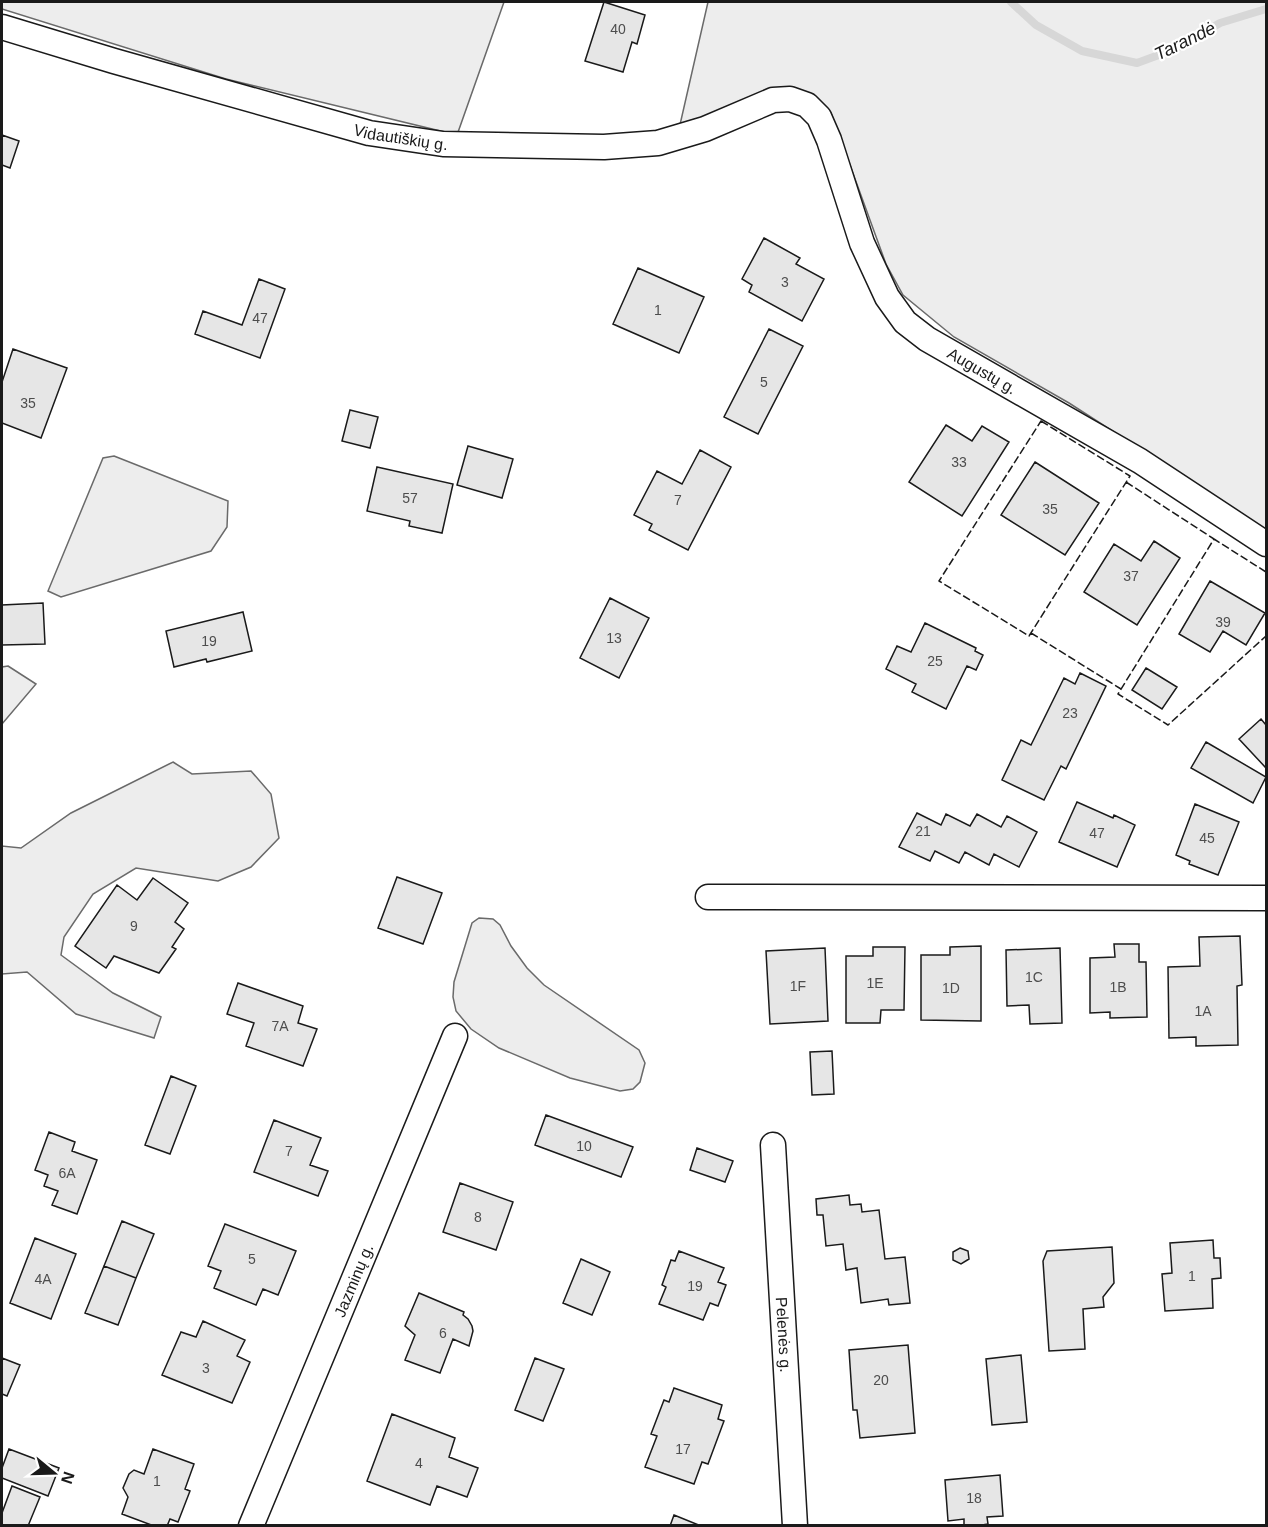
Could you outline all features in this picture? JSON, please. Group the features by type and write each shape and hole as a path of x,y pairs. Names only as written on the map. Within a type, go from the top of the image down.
{"street":[{"name":"Vidautiškių g.","path":"2,27 114,61 369,132 443,144 604,147 658,142 705,129 773,100 790,99 807,105"},
{"name":"Augustų g.","path":"807,105 819,117 829,140 862,243 887,297 905,322 927,339 1140,461 1266,544"},
{"path":"708,897 1266,898"},
{"name":"Jazminų g.","path":"251,1526 455,1036"},
{"name":"Pelenės g.","path":"773,1145 795,1526"}],"shaded area":[{"path":"2,2 504,2 457,135 226,79 2,9"},
{"path":"708,2 1266,2 1266,530 1069,403 954,337 903,295 886,264 831,113 816,98 679,129"},
{"path":"114,456 228,501 227,527 211,551 61,597 48,591 103,458"},
{"path":"8,666 36,684 2,724 2,667"},
{"path":"173,762 192,774 251,771 271,794 279,838 251,867 218,881 136,868 93,894 64,937 61,955 113,993 161,1017 154,1038 76,1014 27,972 2,974 2,846 21,848 71,813"},
{"path":"479,918 493,919 500,925 511,946 527,968 544,985 639,1050 645,1063 640,1082 633,1089 620,1091 570,1078 499,1048 471,1029 456,1011 453,997 454,982 472,923"}],"building":[{"path":"604,2 645,15 637,44 632,42 623,72 585,61"},
{"path":"2,135 19,141 10,168 2,165"},
{"path":"764,238 800,258 796,264 824,279 802,321 749,292 752,285 742,279"},
{"path":"638,268 704,297 679,353 613,324"},
{"path":"259,279 285,289 260,358 195,334 203,311 242,325"},
{"path":"769,329 803,346 758,434 724,417"},
{"path":"13,349 67,368 41,438 2,423 2,382"},
{"path":"350,410 378,417 370,448 342,441"},
{"path":"946,425 972,441 982,426 1009,442 962,516 909,482"},
{"path":"468,446 513,459 502,498 457,485"},
{"path":"700,450 731,467 688,550 649,530 652,524 634,515 657,471 682,484"},
{"path":"1035,462 1099,503 1065,555 1001,515"},
{"path":"377,467 453,484 442,533 409,526 410,521 367,511"},
{"path":"1154,541 1180,558 1137,625 1084,592 1114,544 1141,561"},
{"path":"1210,581 1265,613 1246,645 1223,631 1210,652 1179,634"},
{"path":"610,598 649,618 619,678 580,658"},
{"path":"43,603 45,644 2,645 2,605"},
{"path":"243,612 252,651 174,667 166,631"},
{"path":"925,623 976,648 975,651 983,655 976,670 967,666 946,709 912,692 916,684 886,669 897,646 911,652"},
{"path":"1146,668 1177,687 1162,709 1132,690"},
{"path":"1080,673 1106,686 1066,769 1061,766 1044,800 1002,780 1021,740 1031,745 1064,678 1075,684"},
{"path":"1261,719 1266,725 1266,768 1239,739"},
{"path":"1206,742 1266,777 1253,803 1191,768"},
{"path":"1077,802 1135,825 1117,867 1059,842"},
{"path":"1195,804 1239,822 1218,875 1189,864 1190,861 1176,855"},
{"path":"917,813 941,825 946,814 970,826 977,814 1001,827 1007,816 1037,832 1019,867 994,854 989,865 965,852 959,863 935,851 930,861 899,847"},
{"path":"397,877 442,893 423,944 378,928"},
{"path":"153,878 188,903 175,922 184,929 172,947 176,949 159,973 114,956 106,968 75,946 117,885 137,900"},
{"path":"1240,936 1242,985 1237,986 1238,1045 1196,1046 1196,1037 1169,1038 1168,967 1200,966 1199,937"},
{"path":"1114,944 1139,944 1139,962 1146,962 1147,1017 1110,1018 1110,1012 1090,1013 1090,958 1115,957"},
{"path":"981,946 981,1021 921,1020 921,955 950,955 950,947"},
{"path":"873,947 905,947 904,1010 881,1010 880,1023 846,1023 846,956 873,956"},
{"path":"825,948 828,1021 770,1024 766,951"},
{"path":"1060,948 1062,1023 1030,1024 1029,1005 1007,1006 1006,950"},
{"path":"238,983 303,1006 298,1023 317,1029 303,1066 246,1046 254,1023 227,1014"},
{"path":"832,1051 834,1094 812,1095 810,1052"},
{"path":"171,1076 196,1086 170,1154 145,1145"},
{"path":"546,1115 633,1147 621,1177 535,1145"},
{"path":"274,1120 321,1138 310,1165 328,1171 318,1196 254,1172"},
{"path":"49,1132 75,1142 72,1151 97,1160 77,1214 52,1205 58,1191 44,1186 48,1175 35,1170"},
{"path":"697,1148 733,1161 725,1182 690,1170"},
{"path":"460,1183 513,1202 496,1250 443,1232"},
{"path":"849,1195 850,1205 861,1204 862,1212 879,1210 885,1259 905,1257 910,1303 889,1305 888,1299 861,1303 857,1268 846,1270 843,1244 826,1246 823,1215 817,1215 816,1199"},
{"path":"122,1221 154,1234 136,1278 104,1266"},
{"path":"225,1224 296,1251 278,1295 263,1289 256,1305 214,1288 221,1271 208,1266"},
{"path":"35,1238 76,1254 51,1319 10,1303"},
{"path":"1213,1240 1214,1258 1220,1258 1221,1278 1212,1279 1213,1308 1165,1311 1162,1274 1172,1273 1170,1243"},
{"path":"1112,1247 1114,1283 1103,1297 1104,1307 1083,1309 1085,1349 1049,1351 1043,1261 1047,1251"},
{"path":"960,1248 968,1251 969,1259 961,1264 953,1260 953,1252"},
{"path":"679,1251 724,1268 718,1282 726,1285 718,1306 710,1303 703,1320 659,1304 666,1287 662,1285 671,1260 675,1261"},
{"path":"581,1259 610,1272 592,1315 563,1303"},
{"path":"104,1266 136,1278 118,1325 85,1313"},
{"path":"419,1293 464,1312 463,1315 472,1326 469,1346 453,1339 440,1373 405,1360 415,1335 405,1326"},
{"path":"203,1321 245,1340 237,1356 250,1362 232,1403 162,1375 181,1332 196,1337"},
{"path":"908,1345 915,1433 860,1438 857,1410 853,1410 849,1350"},
{"path":"1021,1355 1027,1422 992,1425 986,1359"},
{"path":"2,1358 20,1365 7,1396 2,1394"},
{"path":"535,1358 564,1369 543,1421 515,1410"},
{"path":"674,1388 722,1405 718,1419 724,1421 708,1464 702,1462 694,1484 645,1467 657,1436 651,1434 664,1400 669,1402"},
{"path":"392,1414 455,1438 449,1457 478,1468 467,1497 437,1486 430,1505 367,1481"},
{"path":"9,1449 59,1468 48,1496 2,1478 2,1468"},
{"path":"153,1449 194,1464 185,1489 190,1491 178,1522 170,1519 167,1526 154,1526 122,1514 128,1497 123,1488 129,1474 134,1470 144,1474"},
{"path":"1000,1475 1003,1516 987,1517 988,1524 976,1526 964,1526 964,1519 948,1521 945,1480"},
{"path":"12,1486 40,1497 28,1526 2,1526 2,1513"},
{"path":"674,1515 701,1526 670,1526"}],"waterway":[{"name":"Tarandė","path":"1011,2 1036,25 1082,51 1137,63 1175,49 1220,23 1266,9"}],"fence":[{"path":"1041,421 1130,476 1029,636 939,581 1041,421"},
{"path":"1126,482 1214,539"},
{"path":"1266,572 1214,539 1118,694 1168,725 1266,636"},
{"path":"1031,633 1121,689"}]}
